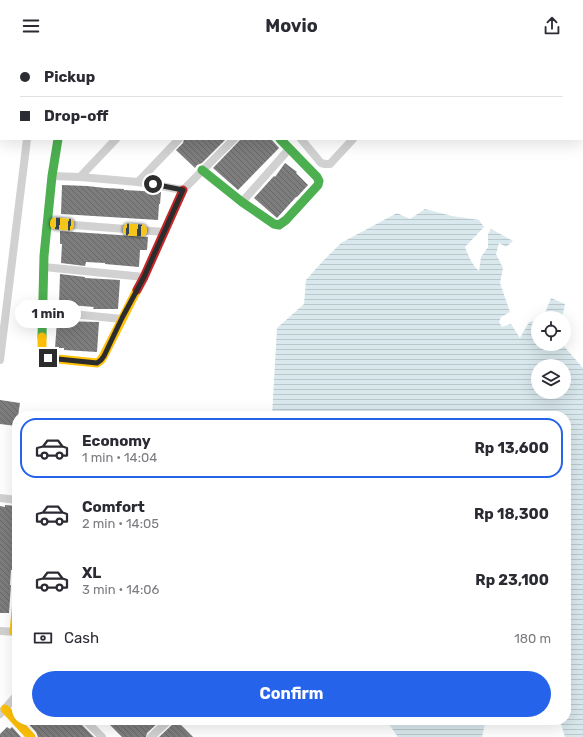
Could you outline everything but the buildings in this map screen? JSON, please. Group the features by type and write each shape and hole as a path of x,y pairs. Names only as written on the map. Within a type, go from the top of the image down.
{"street":[{"path":"0,360 27,140"},
{"path":"58,140 52,176 44,267 42,351 44,356 48,358 97,363 104,356 144,277 183,190 233,140"},
{"path":"80,177 115,140"},
{"path":"138,182 178,140"},
{"path":"202,170 242,202 274,224 279,225 286,220 318,185 319,181 281,140"},
{"path":"302,140 321,163 325,164 330,164 352,140"},
{"path":"242,202 289,149"},
{"path":"52,176 138,182 183,190"},
{"path":"48,223 164,232"},
{"path":"44,267 144,277"},
{"path":"42,311 122,318"},
{"path":"0,498 12,499"},
{"path":"0,631 12,632"},
{"path":"12,700 2,711 12,720"},
{"path":"18,725 31,737"},
{"path":"92,725 102,737"},
{"path":"151,737 164,725"}],"shaded area":[{"path":"425,209 452,216 479,220 484,227 465,247 472,263 479,271 481,257 488,247 488,234 491,229 513,241 506,247 499,243 496,254 503,268 500,283 510,312 501,317 499,322 502,327 511,324 520,338 529,322 531,322 531,351 568,351 583,368 583,737 565,737 561,725 571,725 571,411 272,411 277,328 304,304 306,280 341,243 397,213 410,219"},
{"path":"551,298 565,304 564,311 546,311"},
{"path":"390,725 485,725 482,737 398,737"}],"traffic: fast":[{"path":"42,337 44,256 52,176 58,140"},
{"path":"202,170 242,202 274,224 279,225 286,220 318,185 319,181 317,177 281,140"}],"traffic: slow":[{"path":"42,337 42,351 44,356 48,358 97,363 104,355 137,290"},
{"path":"5,709 12,717"},
{"path":"20,725 31,737"}],"traffic: jam":[{"path":"137,290 183,190"}],"route":[{"path":"48,358 97,363 104,356 144,277 183,190 153,184"}]}
